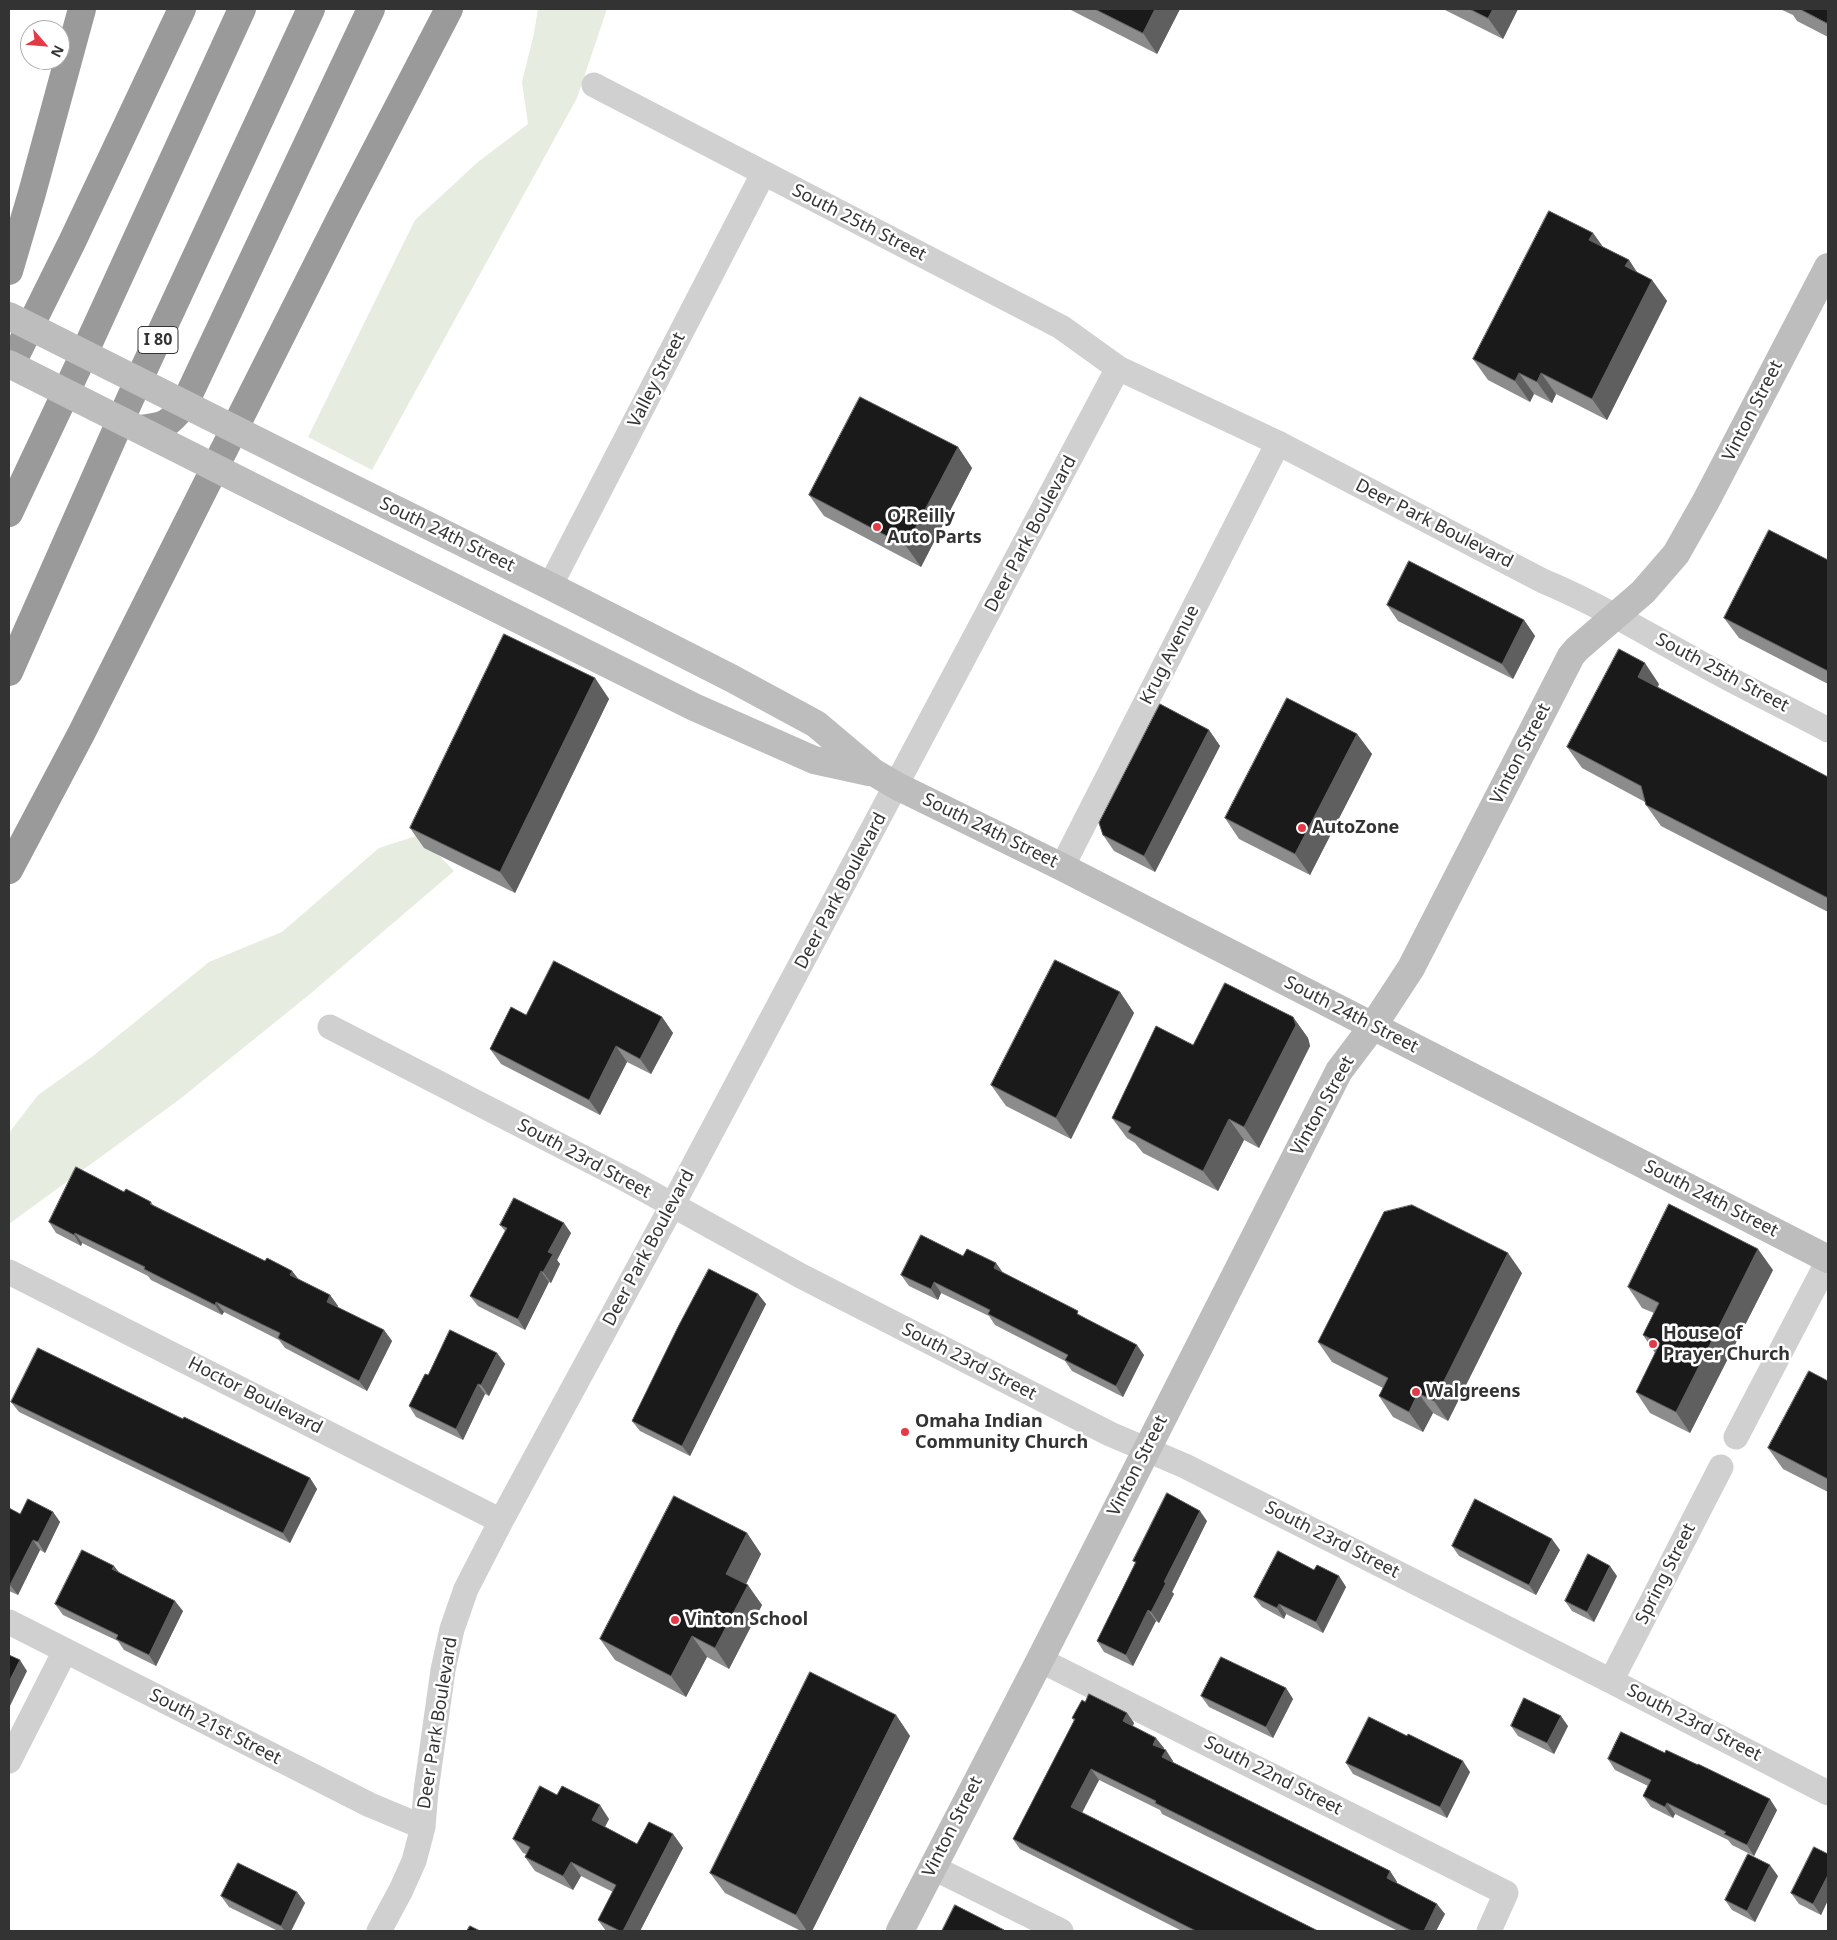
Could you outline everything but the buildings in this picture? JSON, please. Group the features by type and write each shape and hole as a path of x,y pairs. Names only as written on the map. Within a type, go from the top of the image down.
{"highway":[{"path":"9,271 82,9"},
{"path":"10,364 20,322 182,9"},
{"path":"9,513 242,9"},
{"name":"I 80","path":"9,672 130,399 311,9"},
{"path":"141,429 157,427 171,422 184,405 371,9"},
{"path":"9,870 81,734 343,213 449,9"}],"main road":[{"name":"Vinton Street","path":"900,1931 1339,1071 1373,1026 1411,968 1571,656 1643,592 1676,554 1706,501 1828,267"},
{"name":"South 24th Street","path":"20,322 731,678 816,724 873,772 897,786 1062,867 1828,1260"},
{"name":"South 24th Street","path":"10,364 694,708 814,760 873,772"}],"street":[{"name":"South 25th Street","path":"594,86 1062,327 1118,368"},
{"name":"Valley Street","path":"550,586 763,174"},
{"name":"Deer Park Boulevard","path":"379,1931 414,1861 423,1827 426,1791 444,1670 452,1629 466,1589 897,786 1118,368 1278,444 1616,616"},
{"name":"Krug Avenue","path":"1062,867 1278,444"},
{"name":"South 25th Street","path":"1616,616 1694,660 1828,730"},
{"name":"South 23rd Street","path":"330,1026 629,1182 801,1276 1110,1434 1185,1466 1828,1793"},
{"path":"1736,1437 1828,1260"},
{"name":"Hoctor Boulevard","path":"9,1272 501,1521"},
{"name":"Spring Street","path":"1611,1681 1721,1467"},
{"name":"South 21st Street","path":"9,1622 370,1805 423,1827"},
{"path":"9,1762 65,1651"},
{"name":"South 22nd Street","path":"1040,1660 1506,1893 1489,1931"},
{"path":"932,1867 1061,1931"}],"shaded area":[{"path":"538,9 607,9 577,98 372,470 308,437 415,220 478,162 528,124 522,82"},
{"path":"419,835 454,871 310,994 180,1099 9,1224 9,1133 38,1095 93,1056 209,962 282,932 379,848"}],"place":[{"name":"O'Reilly Auto Parts","path":"877,527"},
{"name":"AutoZone","path":"1302,828"},
{"name":"House of Prayer Church","path":"1653,1344"},
{"name":"Walgreens","path":"1416,1392"},
{"name":"Omaha Indian Community Church","path":"905,1432"},
{"name":"Vinton School","path":"675,1620"}]}
